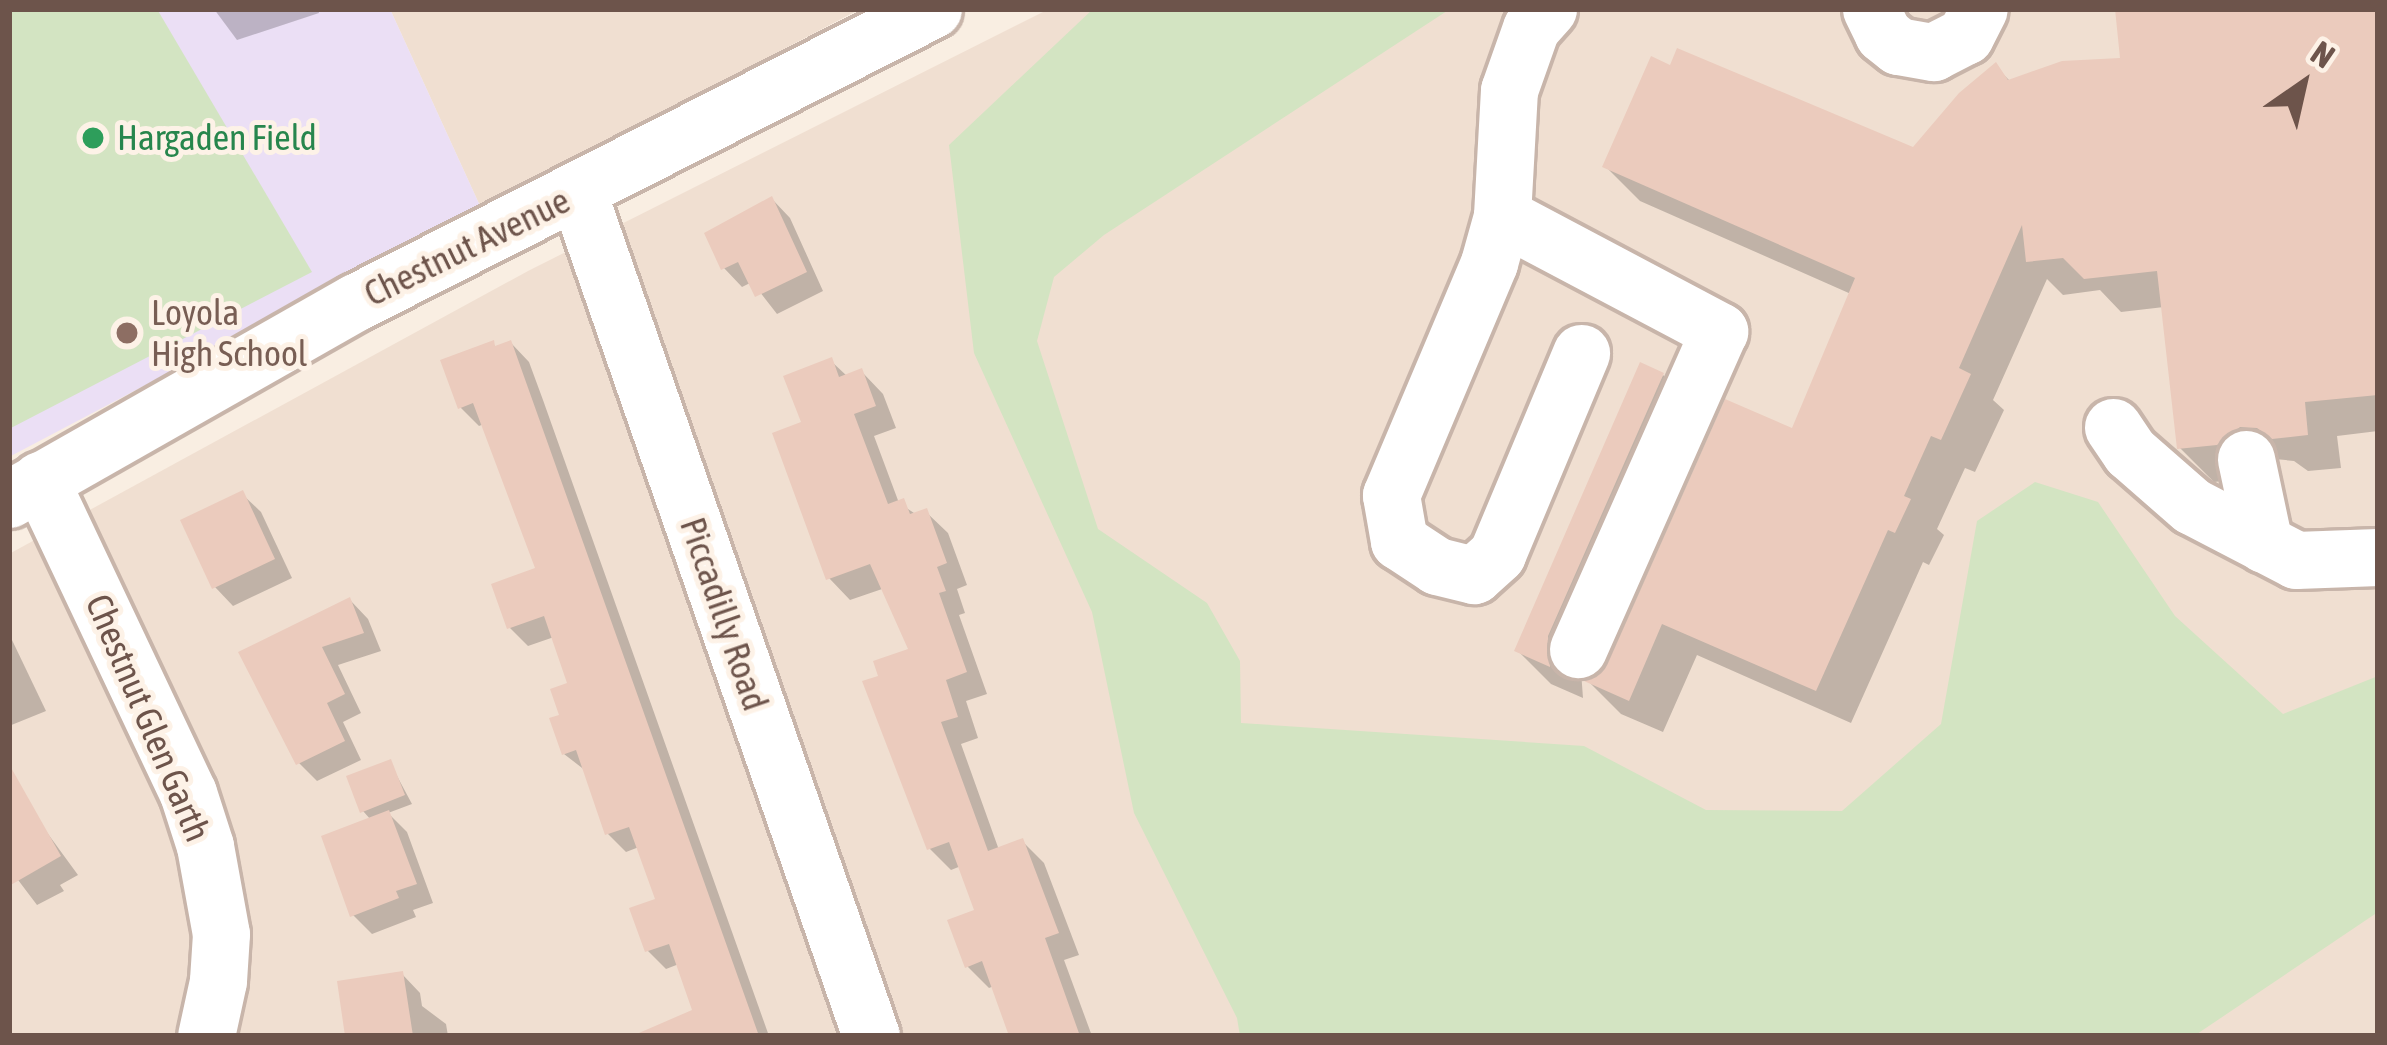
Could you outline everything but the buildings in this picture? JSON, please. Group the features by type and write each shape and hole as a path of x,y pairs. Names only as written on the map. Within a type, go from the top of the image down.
{"street":[{"name":"Chestnut Avenue","path":"25,490 356,302 933,9"},
{"path":"1548,9 1531,28 1509,90 1502,216 1489,263 1391,495 1400,541 1437,566 1474,575 1497,554 1581,353"},
{"path":"1871,9 1883,34 1898,46 1934,52 1965,36 1979,9"},
{"name":"Piccadilly Road","path":"578,193 871,1036"},
{"path":"1502,216 1719,331 1578,649"},
{"path":"2113,428 2179,496 2296,560 2378,557"},
{"path":"2246,459 2264,544"},
{"name":"Chestnut Glen Garth","path":"25,490 188,793 205,845 221,934 218,981 206,1036"}],"shaded area":[{"name":"Loyola High School","path":"9,9 390,9 481,208 9,457"},
{"path":"390,9 860,9 481,208"},
{"path":"1049,9 2378,9 2378,1036 9,1036 9,554 528,271"}],"green space":[{"name":"Hargaden Field","path":"9,9 157,9 312,272 9,429"},
{"path":"1093,9 1450,9 1104,235 1054,277 1037,341 1098,529 1207,603 1240,661 1241,723 1584,746 1706,810 1842,811 1941,724 1977,521 2035,482 2098,502 2175,616 2283,714 2378,676 2378,912 2194,1036 1240,1036 1237,1018 1134,813 1092,612 974,353 949,145"}],"place":[{"name":"Hargaden Field","path":"93,138"},
{"name":"Loyola High School","path":"127,333"}]}
